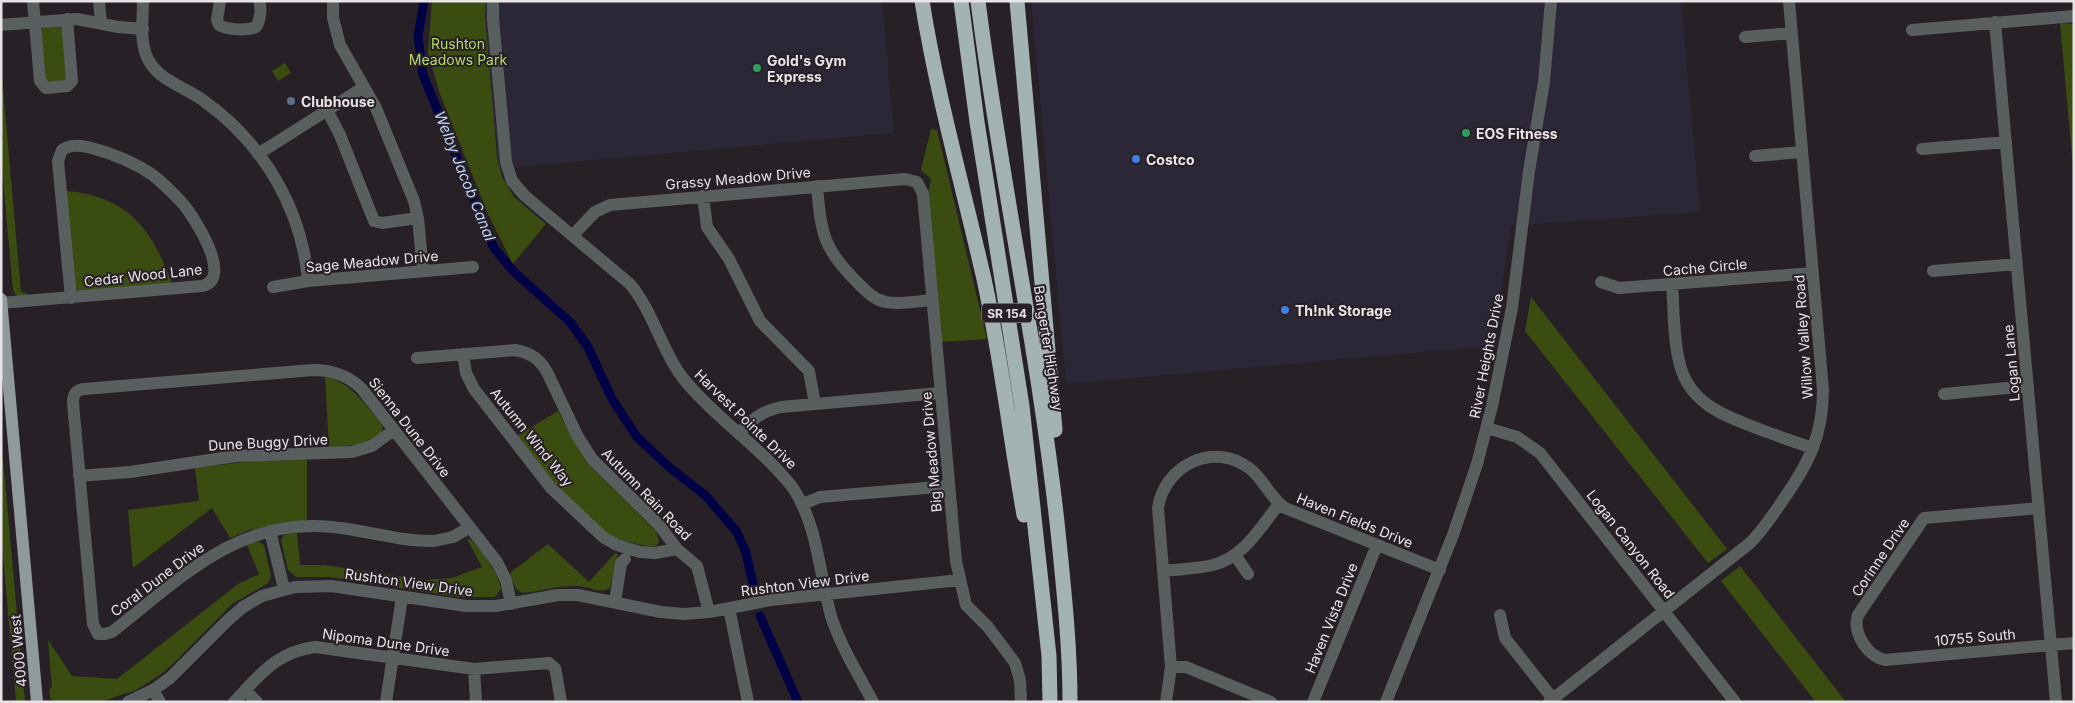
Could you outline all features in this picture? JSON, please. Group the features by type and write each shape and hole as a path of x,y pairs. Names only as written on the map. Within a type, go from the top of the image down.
{"highway":[{"path":"922,1 933,63 984,280 998,353 1031,556 1046,627"},
{"name":"SR 154","path":"961,1 977,122 1022,406 1046,627 1050,702"},
{"name":"Bangerter Highway","path":"978,1 998,148 1042,406 1063,581 1070,702"},
{"path":"1017,1 1051,376 1063,581"}],"main road":[{"name":"4000 West","path":"1,299 37,702"}],"street":[{"path":"33,1 41,84 50,88 64,87 70,84 72,77 67,20"},
{"path":"99,1 101,23"},
{"path":"143,1 145,54 156,70 214,108 237,129 258,154 282,190 294,216 302,244 308,280"},
{"path":"220,1 218,20 221,27 252,29 256,28 259,23 259,1"},
{"path":"333,1 333,18 340,45 376,108 414,201 418,218 423,271"},
{"name":"Harvest Pointe Drive","path":"494,1 494,26 506,162 509,174 520,192 622,277 636,292 681,376 692,390 790,483 803,504 809,521 836,629 872,702"},
{"name":"River Heights Drive","path":"1386,702 1440,570 1465,500 1487,428 1512,308 1526,187 1544,82 1551,1"},
{"name":"Willow Valley Road","path":"1551,700 1734,557 1758,536 1799,477 1814,448 1821,421 1823,390 1789,1"},
{"path":"1912,30 2074,16"},
{"path":"1,25 82,19 118,27 143,29"},
{"name":"Logan Lane","path":"1995,22 2056,702"},
{"path":"1745,37 1792,33"},
{"path":"258,154 364,87"},
{"path":"327,110 340,135 374,221 382,223 418,218"},
{"path":"1922,149 2006,142"},
{"name":"Cedar Wood Lane","path":"1,303 71,298 202,286 213,280 215,269 204,238 191,215 174,194 154,176 130,162 105,152 76,145 62,150 58,161 71,298"},
{"path":"1755,156 1802,152"},
{"name":"Grassy Meadow Drive","path":"573,235 595,212 605,206 905,179 917,182"},
{"name":"Big Meadow Drive","path":"917,182 923,194 954,548 960,580 966,605 988,627 1015,663 1020,680 1021,702"},
{"path":"817,186 824,236 831,252 842,267 870,295 881,301 894,303 932,300"},
{"path":"703,196 707,227 729,259 760,321 809,371 815,404"},
{"path":"1933,271 2017,264"},
{"name":"Sage Meadow Drive","path":"273,287 308,280 473,267"},
{"name":"Cache Circle","path":"1601,282 1619,288 1813,273"},
{"path":"1672,284 1679,364 1685,379 1694,392 1710,407 1726,416 1814,448"},
{"name":"Autumn Rain Road","path":"417,358 515,350 529,354 540,362 547,372 587,452 597,465 659,524 677,549 697,566 709,612"},
{"name":"Autumn Wind Way","path":"463,354 470,384 551,488 607,540 626,554 655,553 677,549"},
{"name":"Sienna Dune Drive","path":"75,393 84,389 313,370 343,375 358,385 501,568 506,580 511,604"},
{"path":"1944,394 2028,386"},
{"name":"Coral Dune Drive","path":"75,393 73,403 93,624 98,634 112,632 214,554 241,540 270,530 301,526 333,527 434,542 453,537 470,528"},
{"path":"739,434 750,422 767,411 781,408 940,393"},
{"name":"Logan Canyon Road","path":"1487,428 1517,437 1540,453 1735,702"},
{"name":"Dune Buggy Drive","path":"79,476 130,472 236,456 352,452 372,446 394,430"},
{"name":"Haven Fields Drive","path":"1166,702 1171,667 1158,520 1160,497 1170,478 1187,464 1211,456 1235,460 1256,473 1279,504 1290,510 1440,570"},
{"path":"803,504 820,497 949,486"},
{"path":"1163,571 1212,566 1235,556 1250,541 1279,504"},
{"name":"Corinne Drive","path":"1879,658 1872,653 1858,634 1857,619 1924,518 2039,508"},
{"path":"270,530 284,588"},
{"name":"Haven Vista Drive","path":"1313,702 1377,545"},
{"path":"617,597 616,584 621,562 626,554"},
{"path":"1235,556 1248,574"},
{"name":"Rushton View Drive","path":"128,702 153,690 178,672 235,613 262,596 284,588 319,586 466,606 511,604 568,595 617,597 672,614 709,612 765,601 960,580"},
{"path":"386,702 402,597"},
{"path":"729,608 748,702"},
{"path":"1500,615 1506,638 1551,700"},
{"name":"10755 South","path":"1879,658 1888,660 2074,643"},
{"name":"Nipoma Dune Drive","path":"234,702 278,659 306,648 324,647 474,669 544,663 552,665 556,672 561,702"},
{"path":"1171,667 1182,666 1190,668 1271,702"},
{"path":"474,669 476,702"},
{"path":"153,690 160,702"},
{"path":"245,690 257,702"}],"shaded area":[{"path":"432,1 882,1 894,133 471,171 440,94 428,57"},
{"path":"1031,1 1681,1 1700,212 1511,226 1493,346 1066,384"}],"green space":[{"name":"Rushton Meadows Park","path":"432,1 486,1 485,16 497,157 502,177 514,197 546,224 513,264 488,214 440,94 428,52"},
{"path":"2060,23 2074,24 2074,179"},
{"path":"59,26 63,29 67,81 49,84 44,80 40,32 44,27"},
{"path":"285,63 291,73 278,81 272,71"},
{"path":"1,66 21,292 28,294 28,296 17,296 13,290 1,158"},
{"path":"931,129 937,130 987,339 942,342 928,194 931,179 921,170"},
{"path":"65,191 87,194 105,200 121,208 135,219 156,247 172,284 81,292 74,288"},
{"path":"1531,297 1727,549 1708,563 1525,331"},
{"path":"325,377 342,383 356,394 380,422 383,427 381,433 365,444 329,448"},
{"path":"558,411 586,462 656,531 659,541 656,546 650,547 621,540 606,533 556,485 517,436"},
{"path":"1,437 25,702 16,702 1,534"},
{"path":"307,460 307,520 249,530 230,538 212,508 133,568 128,510 199,501 195,468 252,461"},
{"path":"297,533 300,565 324,565 424,580 452,578 482,567 467,539 469,539 479,548 489,562 497,576 501,589 495,597 457,597 330,577 296,577 288,570 281,540 284,535"},
{"path":"258,541 264,545 271,576 268,583 232,604 160,675 136,690 100,702 56,702 50,698 49,689 52,688 48,640 72,676 117,679 238,584 259,574 247,545"},
{"path":"548,544 589,582 615,553 618,554 610,588 599,590 572,586 520,592 514,585 510,573"},
{"path":"1740,566 1846,702 1816,702 1721,581"}],"waterway":[{"name":"Welby Jacob Canal","path":"424,1 418,36 423,75 494,248 513,271 570,322 588,347 612,399 637,437 669,467 706,496 737,532 746,553 754,588"},
{"name":"Welby Jacob Canal","path":"760,616 798,702"}],"place":[{"name":"Gold's Gym Express","path":"757,68"},
{"name":"Clubhouse","path":"291,101"},
{"name":"EOS Fitness","path":"1466,133"},
{"name":"Costco","path":"1136,159"},
{"name":"Th!nk Storage","path":"1285,310"}]}
